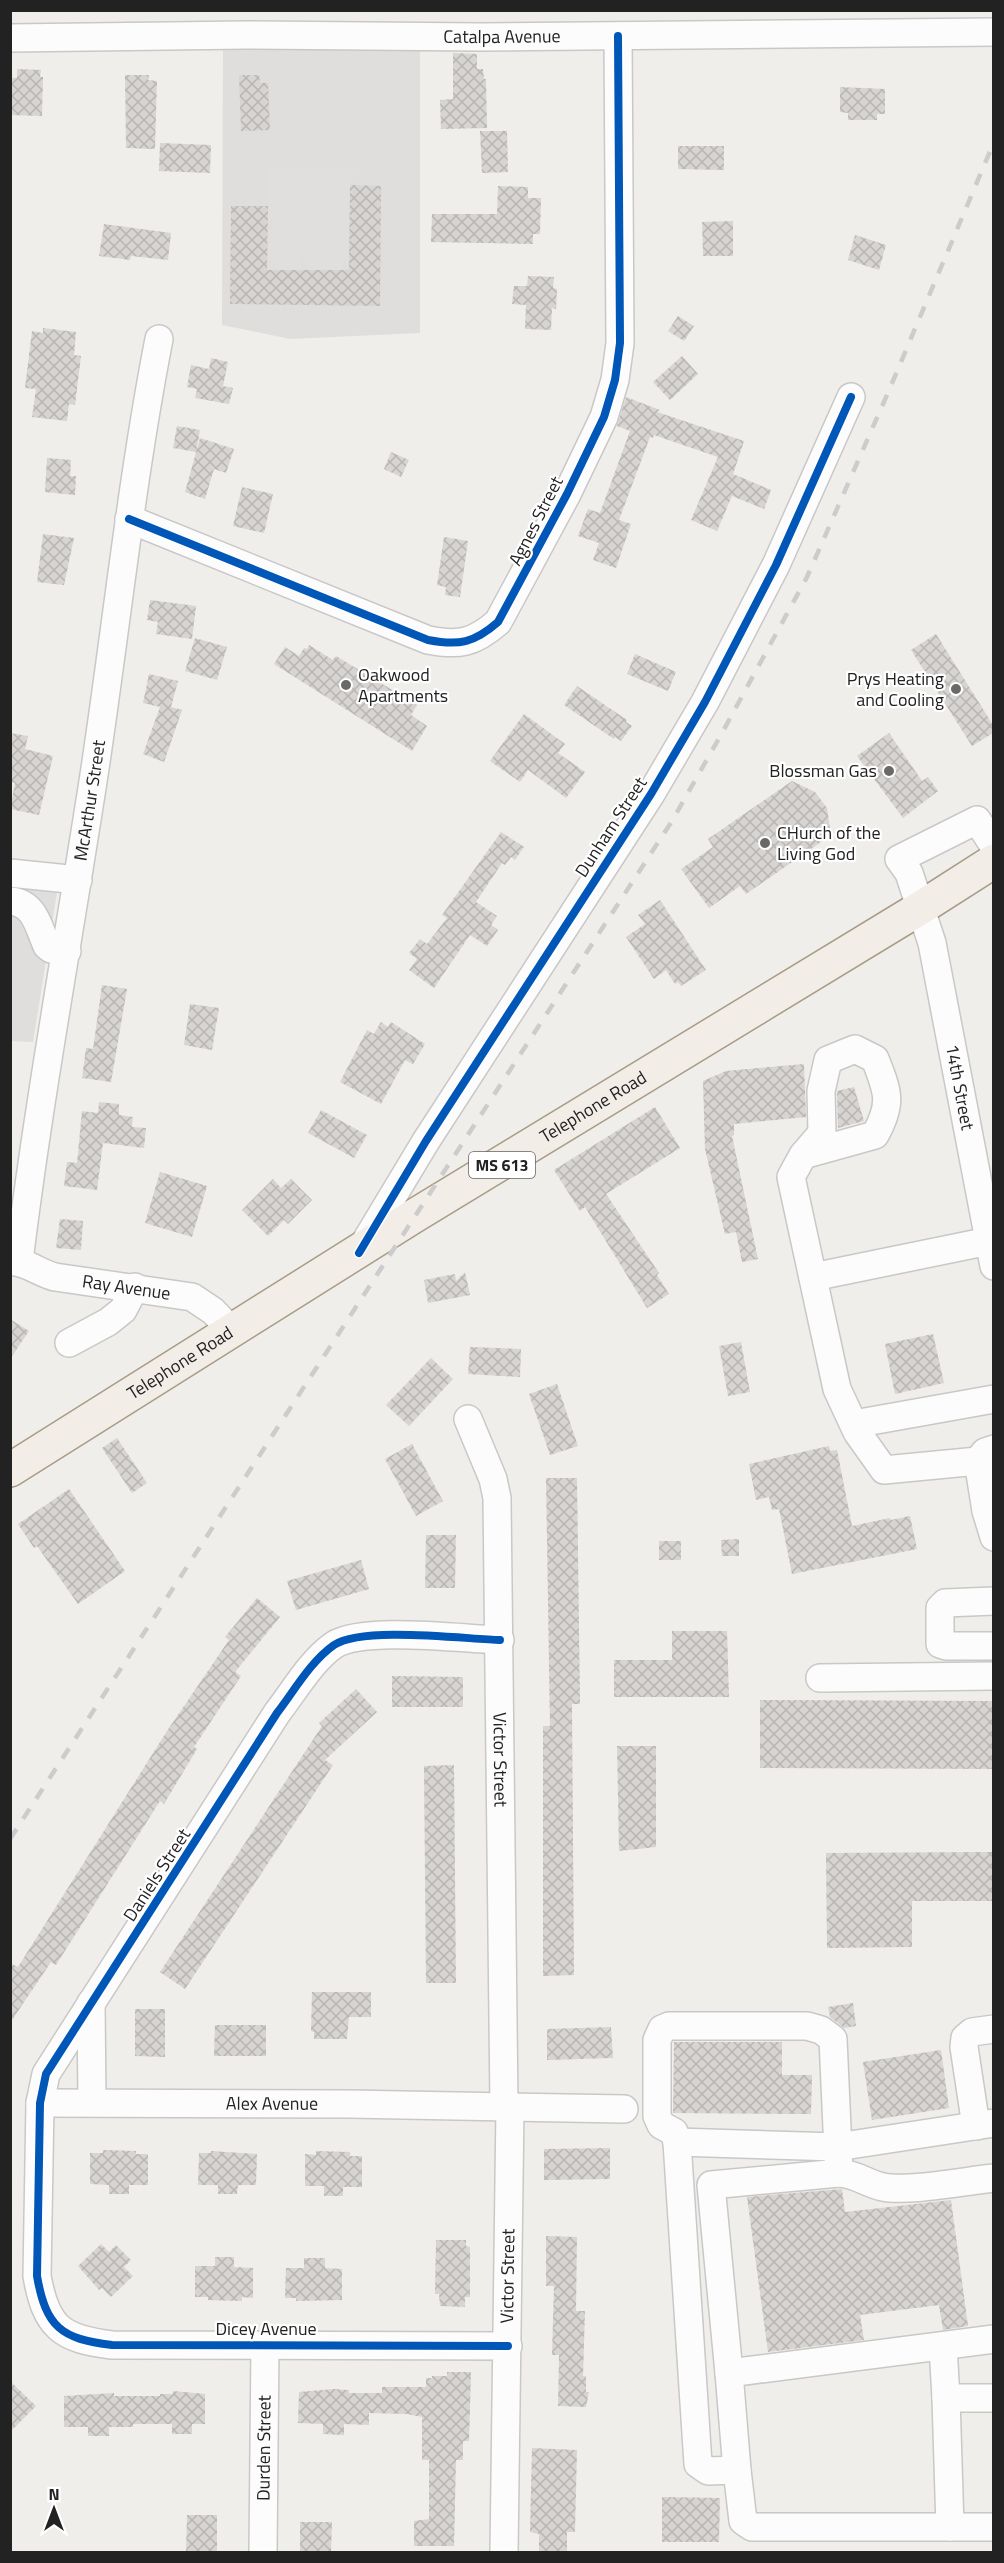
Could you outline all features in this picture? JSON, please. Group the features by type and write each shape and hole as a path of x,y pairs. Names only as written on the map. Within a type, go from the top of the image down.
{"main road":[{"name":"Telephone Road","path":"10,1470 359,1253 414,1216 472,1183 922,907 993,861"}],"street":[{"name":"Catalpa Avenue","path":"10,38 246,35 618,36 858,21 993,32"},
{"name":"Agnes Street","path":"129,519 428,640 450,644 466,642 484,634 498,622 567,494 604,417 615,380 620,343 618,36"},
{"name":"McArthur Street","path":"15,1261 78,880 141,434 159,339"},
{"name":"Dunham Street","path":"359,1253 432,1131 651,794 705,702 776,565 851,397"},
{"name":"14th Street","path":"991,1243 987,1192 932,943 909,873 899,859 977,820 993,846"},
{"path":"10,873 78,880"},
{"path":"10,901 29,907 47,946 51,949 66,951"},
{"path":"803,1155 791,1177 837,1389 854,1424 884,1470 986,1455 986,1511 993,1537"},
{"path":"813,1277 991,1243"},
{"name":"Ray Avenue","path":"15,1261 41,1274 55,1277 192,1297 213,1311 232,1331"},
{"path":"69,1343 108,1322 123,1310 135,1287"},
{"path":"854,1424 993,1399"},
{"name":"Victor Street","path":"468,1419 493,1479 497,1498 507,2107 508,2346 504,2553"},
{"path":"993,1601 945,1603 940,1608 940,1644 993,1646"},
{"name":"Daniels Street","path":"42,2303 37,2276 40,2103 46,2074 277,1713 321,1657 336,1644 375,1635 500,1640"},
{"path":"820,1678 993,1676"},
{"path":"91,2003 92,2102"},
{"path":"737,2470 708,2471 698,2464 677,2142 674,2132 661,2125 657,2116 657,2040 662,2029 669,2026 807,2026 820,2030 833,2039 838,2160"},
{"path":"711,2185 838,2160 985,2124 964,2047 965,2038 972,2032 993,2029"},
{"name":"Alex Avenue","path":"40,2103 624,2109"},
{"path":"677,2142 707,2143 838,2160 854,2174 884,2187 993,2178"},
{"path":"707,2143 743,2521 752,2527 993,2527"},
{"name":"Dicey Avenue","path":"42,2303 53,2324 71,2336 88,2342 112,2345 508,2346"},
{"path":"729,2373 993,2339"},
{"name":"Durden Street","path":"263,2553 265,2344"},
{"path":"943,2346 950,2527"},
{"path":"946,2398 993,2398"}],"shaded area":[{"path":"223,43 420,44 420,333 290,339 222,325"},
{"path":"269,168 355,169 350,185 349,261 342,262 342,270 309,269 309,260 301,259 301,270 277,270 277,262 267,261 267,229 277,229 278,219 268,219"},
{"path":"10,883 58,886 33,1042 11,1041"}],"building":[{"path":"453,53 477,54 477,69 483,69 484,79 486,79 487,128 441,129 440,100 453,99"},
{"path":"17,69 41,70 40,77 43,77 42,116 10,115 10,78 17,78"},
{"path":"125,75 149,75 148,80 157,81 155,149 126,148"},
{"path":"239,75 259,75 260,83 268,83 270,130 241,131"},
{"path":"840,87 885,89 885,114 877,114 877,120 848,120 848,113 840,112"},
{"path":"480,131 507,131 508,172 482,173"},
{"path":"160,143 211,145 210,173 159,171"},
{"path":"678,146 724,146 724,170 678,169"},
{"path":"350,185 381,186 380,306 230,304 231,206 268,206 267,270 349,270"},
{"path":"498,186 528,187 528,198 541,198 540,234 533,234 533,244 431,242 432,214 497,214"},
{"path":"733,221 733,256 703,256 702,222"},
{"path":"104,224 171,233 168,260 131,256 130,260 99,256"},
{"path":"855,235 886,245 879,270 848,260"},
{"path":"528,276 554,277 553,288 557,289 556,309 552,308 551,330 525,329 526,305 512,304 514,286 527,286"},
{"path":"678,316 694,326 684,341 668,331"},
{"path":"43,328 76,332 74,355 81,356 75,405 69,404 67,421 32,417 36,389 25,388 32,331 43,333"},
{"path":"682,356 698,374 670,400 653,382"},
{"path":"211,358 228,362 223,386 233,388 229,404 195,398 197,389 187,387 191,365 209,369"},
{"path":"626,397 660,410 657,412 744,441 733,474 771,490 764,509 732,496 717,531 691,520 718,457 654,435 653,438 650,437 619,520 631,524 616,568 593,560 599,543 578,536 588,509 600,513 630,431 617,426"},
{"path":"177,426 200,430 196,452 173,448"},
{"path":"200,438 234,449 226,473 214,469 205,499 185,492"},
{"path":"391,452 409,460 401,477 384,469"},
{"path":"47,458 71,460 70,476 76,476 75,495 45,492"},
{"path":"242,487 273,494 264,533 233,526"},
{"path":"43,534 74,538 64,585 37,582"},
{"path":"444,537 468,541 460,597 445,595 446,587 437,585"},
{"path":"150,600 196,606 192,639 156,634 158,622 147,620"},
{"name":"Prys Heating and Cooling","path":"936,634 993,725 993,733 972,746 911,650"},
{"path":"195,638 227,647 217,680 185,671"},
{"name":"Oakwood Apartments","path":"309,645 333,660 336,656 417,705 411,715 427,726 412,751 274,664 285,647 299,656"},
{"path":"635,654 676,672 668,691 627,674"},
{"path":"149,674 178,681 171,707 182,710 164,762 143,754 160,707 143,703"},
{"path":"577,686 627,720 626,722 632,726 621,741 615,737 614,739 564,705"},
{"path":"524,714 565,744 558,753 585,772 566,798 528,770 520,782 490,761"},
{"path":"10,733 28,736 25,749 53,756 39,815 10,809 15,783 10,782"},
{"name":"Blossman Gas","path":"889,733 922,781 928,777 938,791 903,818 857,756"},
{"name":"CHurch of the Living God","path":"792,781 815,792 827,808 831,835 746,894 740,886 709,908 681,869 713,847 708,839"},
{"path":"501,832 524,847 515,860 511,857 505,865 502,863 476,902 497,916 491,925 498,930 487,946 470,935 434,988 409,970 417,959 409,953 420,939 427,944 447,918 442,915"},
{"path":"660,900 706,970 681,986 678,982 675,984 666,970 654,979 626,937 645,924 638,915"},
{"path":"102,985 127,989 111,1082 82,1078 86,1048 93,1049"},
{"path":"190,1004 219,1008 212,1050 184,1045"},
{"path":"381,1022 388,1027 391,1022 425,1044 413,1064 405,1060 381,1104 340,1082 367,1030 374,1034"},
{"path":"804,1064 806,1117 734,1124 734,1135 732,1136 758,1259 742,1262 736,1232 725,1234 705,1149 703,1081 726,1071"},
{"path":"854,1087 864,1121 838,1128 837,1091"},
{"path":"99,1102 119,1104 119,1115 133,1117 132,1127 146,1128 144,1148 103,1143 97,1190 64,1186 67,1162 77,1163 82,1111 98,1113"},
{"path":"655,1107 680,1148 606,1194 659,1273 657,1275 669,1294 647,1308 585,1207 580,1211 554,1170"},
{"path":"321,1110 367,1135 354,1158 308,1133"},
{"path":"160,1172 207,1186 192,1237 145,1223"},
{"path":"273,1179 281,1188 291,1179 312,1200 288,1224 284,1220 268,1236 242,1210"},
{"path":"60,1219 83,1221 81,1250 56,1248"},
{"path":"465,1272 470,1295 428,1303 424,1280 455,1274 456,1281"},
{"path":"10,1319 29,1331 10,1359"},
{"path":"933,1334 944,1383 895,1394 885,1344"},
{"path":"741,1342 750,1392 728,1396 719,1346"},
{"path":"470,1347 521,1349 520,1377 468,1374"},
{"path":"431,1358 453,1379 409,1426 386,1405"},
{"path":"557,1384 578,1446 550,1455 529,1394"},
{"path":"117,1438 147,1483 132,1493 102,1448"},
{"path":"412,1444 443,1501 416,1516 385,1459"},
{"path":"829,1446 830,1451 837,1450 852,1526 910,1516 917,1549 792,1574 779,1509 772,1510 769,1497 756,1500 749,1464"},
{"path":"546,1478 577,1478 580,1704 572,1704 574,1975 543,1976 543,1726 550,1726"},
{"path":"69,1489 125,1571 78,1604 37,1546 34,1548 18,1524"},
{"path":"426,1535 456,1535 455,1588 425,1588"},
{"path":"739,1539 739,1556 722,1556 721,1540"},
{"path":"659,1541 681,1541 681,1560 659,1560"},
{"path":"361,1560 369,1589 296,1610 287,1581"},
{"path":"257,1598 280,1617 235,1672 241,1676 194,1747 197,1749 164,1804 160,1801 56,1965 51,1962 10,2023 10,1963 18,1967 167,1731 229,1640 225,1637"},
{"path":"672,1631 727,1631 729,1697 614,1697 614,1660 672,1660"},
{"path":"392,1676 463,1677 463,1707 392,1707"},
{"path":"356,1689 377,1712 325,1760 333,1765 185,1989 160,1972 322,1726 319,1723"},
{"path":"760,1700 993,1701 993,1769 760,1768"},
{"path":"617,1746 656,1746 656,1847 619,1851"},
{"path":"454,1765 456,1983 426,1983 424,1766"},
{"path":"993,1852 993,1901 912,1901 912,1947 827,1948 826,1853"},
{"path":"312,1992 371,1992 371,2017 349,2017 347,2039 314,2039 314,2032 311,2031"},
{"path":"853,2003 856,2026 844,2028 830,2017 828,2007"},
{"path":"135,2009 165,2009 165,2057 135,2056"},
{"path":"215,2025 266,2025 266,2056 214,2056"},
{"path":"611,2027 613,2058 547,2060 547,2029"},
{"path":"674,2042 782,2042 782,2075 812,2075 811,2114 673,2113"},
{"path":"941,2050 949,2108 872,2120 863,2062"},
{"path":"610,2148 610,2179 544,2180 544,2149"},
{"path":"103,2150 136,2151 136,2154 148,2154 148,2185 129,2185 129,2194 109,2194 109,2185 90,2184 90,2153 103,2153"},
{"path":"211,2151 257,2154 256,2185 238,2185 237,2194 218,2194 218,2185 198,2185 199,2153 211,2153"},
{"path":"316,2151 350,2152 350,2156 362,2156 362,2187 343,2187 343,2196 324,2196 324,2186 305,2186 305,2154 316,2155"},
{"path":"842,2189 845,2212 951,2200 968,2326 943,2330 939,2305 860,2315 864,2340 768,2352 747,2197"},
{"path":"546,2236 577,2237 576,2311 585,2311 583,2376 586,2376 586,2392 589,2392 586,2407 558,2406 559,2355 552,2355 554,2286 546,2286"},
{"path":"436,2240 466,2240 466,2246 470,2247 470,2297 465,2297 465,2307 440,2306 439,2294 435,2294"},
{"path":"101,2244 109,2252 116,2245 131,2260 124,2267 133,2276 111,2297 102,2288 99,2290 78,2266"},
{"path":"215,2257 234,2257 234,2267 253,2268 253,2298 242,2297 242,2301 208,2300 208,2297 195,2297 195,2266 215,2266"},
{"path":"304,2258 325,2258 325,2268 342,2269 342,2300 296,2301 296,2298 285,2298 286,2268 304,2268"},
{"path":"447,2372 471,2372 469,2441 463,2441 463,2460 456,2460 454,2546 414,2546 414,2521 429,2519 429,2460 422,2460 422,2417 407,2414 369,2413 369,2425 344,2424 344,2435 323,2434 323,2424 298,2423 299,2392 334,2389 349,2390 349,2393 382,2393 382,2387 426,2387 426,2378 447,2376"},
{"path":"10,2381 36,2406 10,2432"},
{"path":"173,2391 205,2394 205,2424 192,2424 192,2434 172,2434 172,2424 133,2424 133,2427 109,2427 109,2436 88,2436 88,2427 64,2427 64,2396 114,2393 114,2396 160,2396 160,2394 173,2394"},
{"path":"532,2448 577,2450 575,2532 567,2532 567,2553 539,2553 539,2534 530,2532"},
{"path":"662,2497 720,2498 719,2542 662,2542"},
{"path":"187,2515 217,2515 217,2553 186,2553"},
{"path":"300,2522 332,2522 331,2553 300,2553"}],"railway":[{"path":"10,1839 672,821 807,577 994,142"}],"cycle path":[{"path":"129,519 428,640 449,643 466,641 481,635 498,622 567,494 604,417 615,380 620,343 618,36"},
{"path":"359,1253 426,1141 651,794 705,702 776,565 851,397"},
{"path":"500,1640 414,1635 367,1636 348,1639 334,1645 326,1652 296,1686 46,2074 40,2103 37,2276 45,2307 51,2319 59,2327 80,2339 112,2345 508,2346"}],"place":[{"name":"Oakwood Apartments","path":"346,685"},
{"name":"Prys Heating and Cooling","path":"956,689"},
{"name":"Blossman Gas","path":"889,771"},
{"name":"CHurch of the Living God","path":"765,843"}]}
